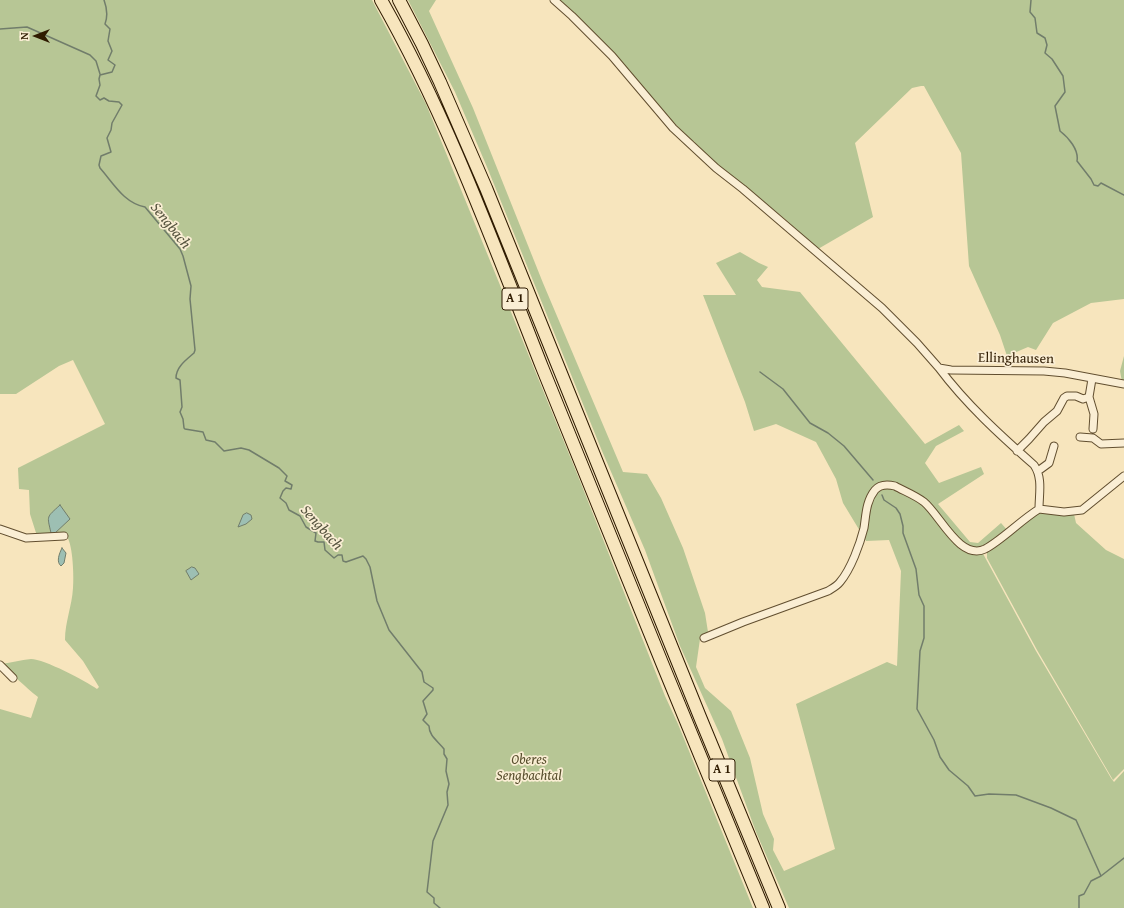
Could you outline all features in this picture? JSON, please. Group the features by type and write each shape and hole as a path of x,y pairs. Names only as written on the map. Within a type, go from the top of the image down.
{"highway":[{"name":"A 1","path":"382,0 410,52 436,108 473,195 762,908"},
{"name":"A 1","path":"399,0 422,44 461,128 779,908"}],"street":[{"path":"554,0 612,56 673,128 694,148 808,244 899,324 990,425 1038,471 1040,482 1039,509"},
{"name":"Ellinghausen","path":"938,368 951,370 1044,371 1065,373 1123,384"},
{"path":"1092,379 1089,397 1094,414 1093,429"},
{"path":"1017,451 1044,422 1057,411 1064,398 1067,396 1076,396 1083,399 1089,397"},
{"path":"1080,437 1093,438 1101,444 1124,443"},
{"path":"1038,471 1049,463 1054,446"},
{"path":"704,638 835,587 845,575 857,550 872,494 879,487 889,484 925,502 957,542 967,549 978,551 986,548 1039,509 1064,512 1082,510 1124,476"},
{"path":"0,529 26,538 64,536"},
{"path":"0,665 13,678"}],"green space":[{"name":"Oberes Sengbachtal","path":"0,0 372,0 426,104 578,476 665,696 678,724 753,908 0,908 0,709 31,718 38,697 0,664 31,659 37,660 65,671 97,689 99,687 83,661 65,640 73,583 73,562 69,541 67,537 37,536 30,514 29,490 19,489 18,468 105,424 73,360 59,366 16,394 0,394"},
{"path":"408,0 436,0 429,11 473,108 543,283 623,472 647,474 661,498 683,548 705,613 708,632 700,639 696,667 705,688 731,711 750,758 763,814 774,839 773,850 784,871 835,849 796,704 887,662 897,666 901,571 889,540 866,541 843,503 836,479 816,442 776,424 754,431 745,402 703,295 736,295 716,263 740,252 768,267 757,280 762,287 800,292 925,444 959,425 964,431 936,446 925,463 939,483 981,467 984,474 938,504 970,542 978,543 1001,523 1008,531 981,550 1036,651 1114,782 1124,771 1124,908 789,908 756,832 722,739 680,646 645,550 602,451 487,167 455,92"},
{"path":"559,0 1124,0 1124,299 1091,303 1053,323 1036,350 1028,347 1007,356 1000,335 969,266 961,153 924,86 912,88 855,143 873,217 818,249 785,219 711,160 694,141 692,141 670,119 619,58"},
{"path":"1124,356 1124,383 1122,382 1120,371"},
{"path":"1037,512 1074,514 1076,523 1106,550 1124,559 1124,769 1113,780 1037,650 987,558 987,550"}],"water":[{"path":"60,505 70,519 54,534 51,533 48,520 52,512"},
{"path":"247,513 251,515 252,519 246,524 238,527 243,515"},
{"path":"62,548 66,553 64,563 61,566 58,560"},
{"path":"192,567 195,568 199,574 191,580 186,571"}],"waterway":[{"name":"Sengbach","path":"104,0 107,12 105,24 110,29 108,41 112,51 108,60 115,65 112,72 100,75 100,85 96,96 100,100 104,98 109,101 119,102 122,105 112,123 111,130 107,138 111,152 101,156 99,165 125,197 138,205 145,207 180,249 183,256 191,286 190,299 195,350 194,353 180,367 176,374 176,378 180,380 182,407 180,412 183,419 184,428 203,432 206,440 215,442 224,451 241,448 249,450 279,468 287,476 285,481 292,485 291,489 286,488 283,491 280,498 286,503 289,510 300,516 306,527 316,533 315,541 324,542 325,550 334,558 338,555 342,555 343,561 346,562 363,556 366,559 370,567 377,601 389,630 422,672 424,682 433,688 433,690 423,701 427,714 423,720 429,726 432,736 444,749 444,754 447,759 446,771 449,784 447,792 448,805 433,841 427,892 434,898 434,903 440,908"},
{"path":"1031,0 1030,12 1035,18 1037,33 1045,38 1047,45 1045,53 1052,59 1063,76 1065,92 1055,106 1060,131 1073,144 1077,161 1094,185 1098,186 1101,183 1124,195"},
{"path":"0,29 27,27 90,55 96,61 100,74"},
{"path":"760,372 783,389 810,423 828,433 844,446 873,480"},
{"path":"882,495 884,500 896,508 900,514 903,533 916,569 919,595 924,606 924,638 920,651 917,709 934,740 940,757 949,770 968,786 975,796 989,794 1016,795 1051,808 1076,820 1101,876"},
{"path":"1079,908 1079,896 1084,894 1091,881 1101,876 1124,858"}]}
